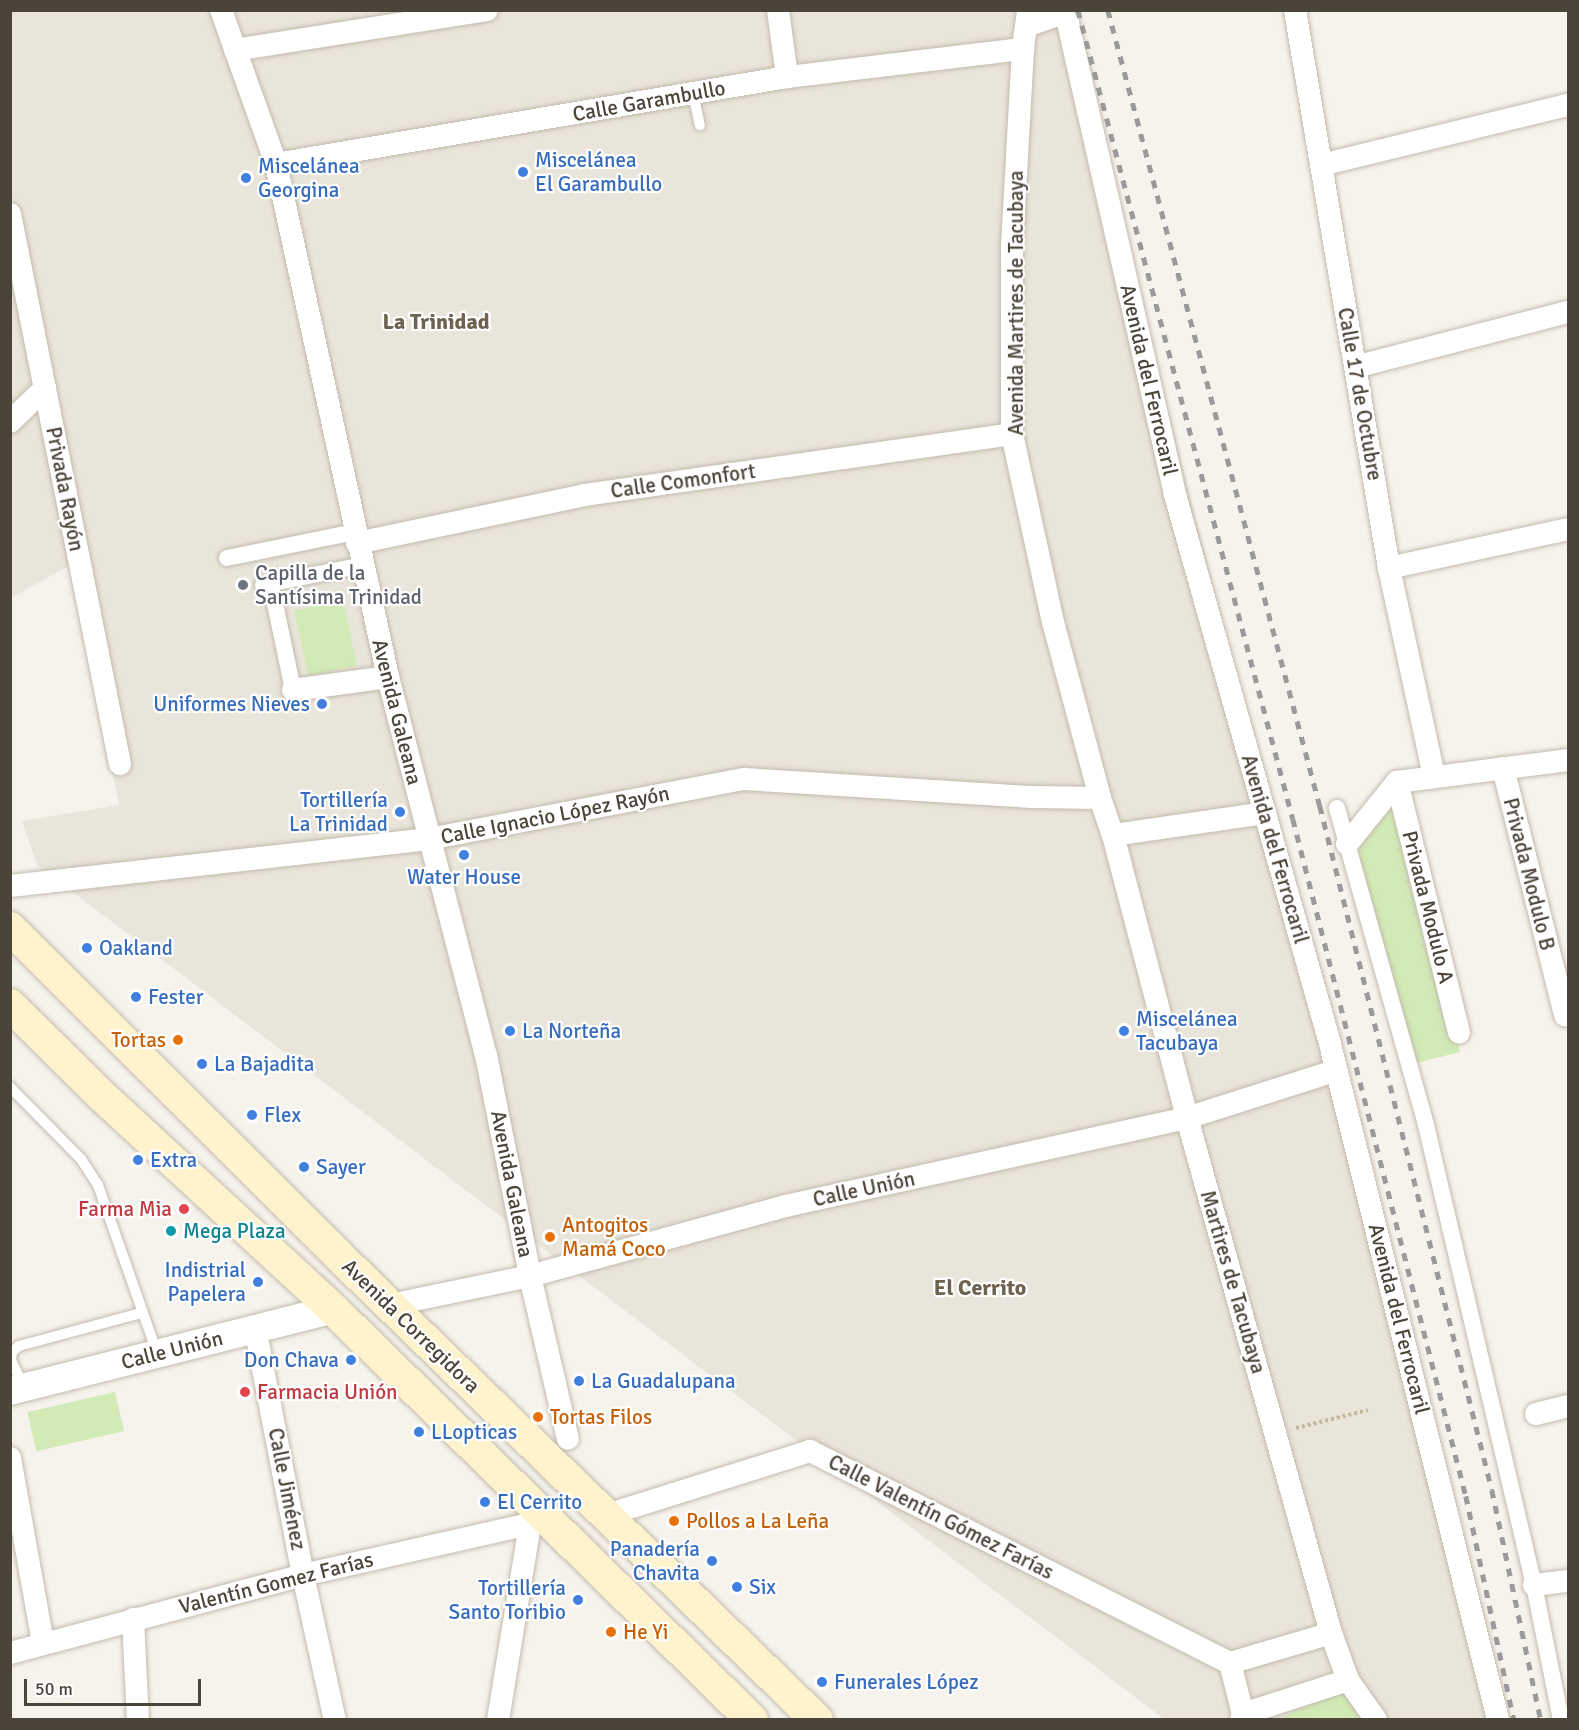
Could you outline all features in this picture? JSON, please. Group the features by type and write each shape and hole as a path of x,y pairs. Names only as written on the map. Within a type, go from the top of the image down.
{"main road":[{"name":"Avenida Corregidora","path":"10,928 390,1305 817,1719"},
{"name":"Avenida Corregidora","path":"24,1025 90,1094 333,1309 534,1519 752,1719"}],"street":[{"name":"Avenida Galeana","path":"221,10 276,164 388,677 486,1055 530,1276 568,1439"},
{"path":"235,50 487,10"},
{"path":"778,10 787,77"},
{"name":"Calle 17 de Octubre","path":"1295,10 1389,568 1434,776"},
{"name":"Avenida del Ferrocaril","path":"1027,18 1058,15 1065,18 1068,23 1175,495 1337,1070 1498,1719"},
{"name":"Avenida Martires de Tacubaya","path":"1027,18 1023,49 1012,248 1012,434 1053,622 1100,798 1113,835"},
{"name":"Calle Garambullo","path":"276,164 787,77 1023,49"},
{"path":"1321,165 1569,105"},
{"name":"Privada Rayón","path":"10,214 120,764"},
{"path":"1355,367 1569,312"},
{"path":"10,422 45,388"},
{"name":"Calle Comonfort","path":"356,538 584,495 1012,434"},
{"path":"1389,568 1569,529"},
{"path":"227,558 356,538"},
{"path":"363,565 268,589 293,690 388,677"},
{"path":"1347,844 1397,782 1569,760"},
{"name":"Privada Modulo B","path":"1503,768 1564,1015"},
{"name":"Calle Ignacio López Rayón","path":"10,886 429,838 744,779 1021,796 1100,798"},
{"name":"Privada Modulo A","path":"1397,782 1459,1032"},
{"path":"1337,808 1426,1125 1534,1586 1561,1719"},
{"path":"1113,835 1265,813"},
{"name":"Martires de Tacubaya","path":"1113,835 1187,1118 1331,1633 1348,1680 1376,1719"},
{"name":"Calle Unión","path":"390,1305 530,1276 786,1206 1187,1118 1337,1070"},
{"name":"Calle Unión","path":"17,1390 333,1309"},
{"name":"Calle Jiménez","path":"255,1328 303,1575 335,1719"},
{"path":"1536,1414 1569,1406"},
{"name":"Calle Valentín Gómez Farías","path":"607,1515 810,1451 1230,1663"},
{"path":"10,1458 43,1644"},
{"path":"498,1719 534,1519"},
{"name":"Valentín Gomez Farías","path":"10,1653 303,1575 534,1519"},
{"path":"1534,1586 1569,1581"},
{"path":"133,1619 138,1719"},
{"path":"1331,1633 1230,1663 1242,1717 1348,1680"}],"lane":[{"path":"693,93 700,125"},
{"path":"10,1087 81,1159 98,1185 157,1354"},
{"path":"17,1390 11,1360 12,1352 19,1346 141,1313"}],"path":[{"path":"1275,1433 1368,1410"}],"shaded area":[{"path":"11,11 1066,11 1267,795 1491,1719 1164,1719 37,865 22,821 119,805 72,564 11,598"}],"green space":[{"path":"343,600 357,666 308,676 294,610"},
{"path":"1394,797 1460,1052 1413,1064 1358,850"},
{"path":"115,1392 124,1431 36,1451 27,1412"},
{"path":"1349,1685 1365,1719 1282,1720 1281,1718"}],"railway":[{"path":"1078,10 1293,819 1466,1496 1514,1720"},
{"path":"1108,10 1320,806 1492,1490 1541,1720"}],"place":[{"name":"Miscelánea El Garambullo","path":"523,172"},
{"name":"Miscelánea Georgina","path":"246,178"},
{"name":"Capilla de la Santísima Trinidad","path":"243,585"},
{"name":"Uniformes Nieves","path":"322,704"},
{"name":"Tortillería La Trinidad","path":"400,812"},
{"name":"Water House","path":"464,855"},
{"name":"Oakland","path":"87,948"},
{"name":"Fester","path":"136,997"},
{"name":"La Norteña","path":"510,1031"},
{"name":"Miscelánea Tacubaya","path":"1124,1031"},
{"name":"Tortas","path":"178,1040"},
{"name":"La Bajadita","path":"202,1064"},
{"name":"Flex","path":"252,1115"},
{"name":"Extra","path":"138,1160"},
{"name":"Sayer","path":"304,1167"},
{"name":"Farma Mia","path":"184,1209"},
{"name":"Mega Plaza","path":"171,1231"},
{"name":"Antogitos Mamá Coco","path":"550,1237"},
{"name":"Indistrial Papelera","path":"258,1282"},
{"name":"Don Chava","path":"351,1360"},
{"name":"La Guadalupana","path":"579,1381"},
{"name":"Farmacia Unión","path":"245,1392"},
{"name":"Tortas Filos","path":"538,1417"},
{"name":"LLopticas","path":"419,1432"},
{"name":"El Cerrito","path":"485,1502"},
{"name":"Pollos a La Leña","path":"674,1521"},
{"name":"Panadería Chavita","path":"712,1561"},
{"name":"Six","path":"737,1587"},
{"name":"Tortillería Santo Toribio","path":"578,1600"},
{"name":"He Yi","path":"611,1632"},
{"name":"Funerales López","path":"822,1682"}],"district":[{"name":"La Trinidad","path":"436,322"},
{"name":"El Cerrito","path":"980,1288"}]}
